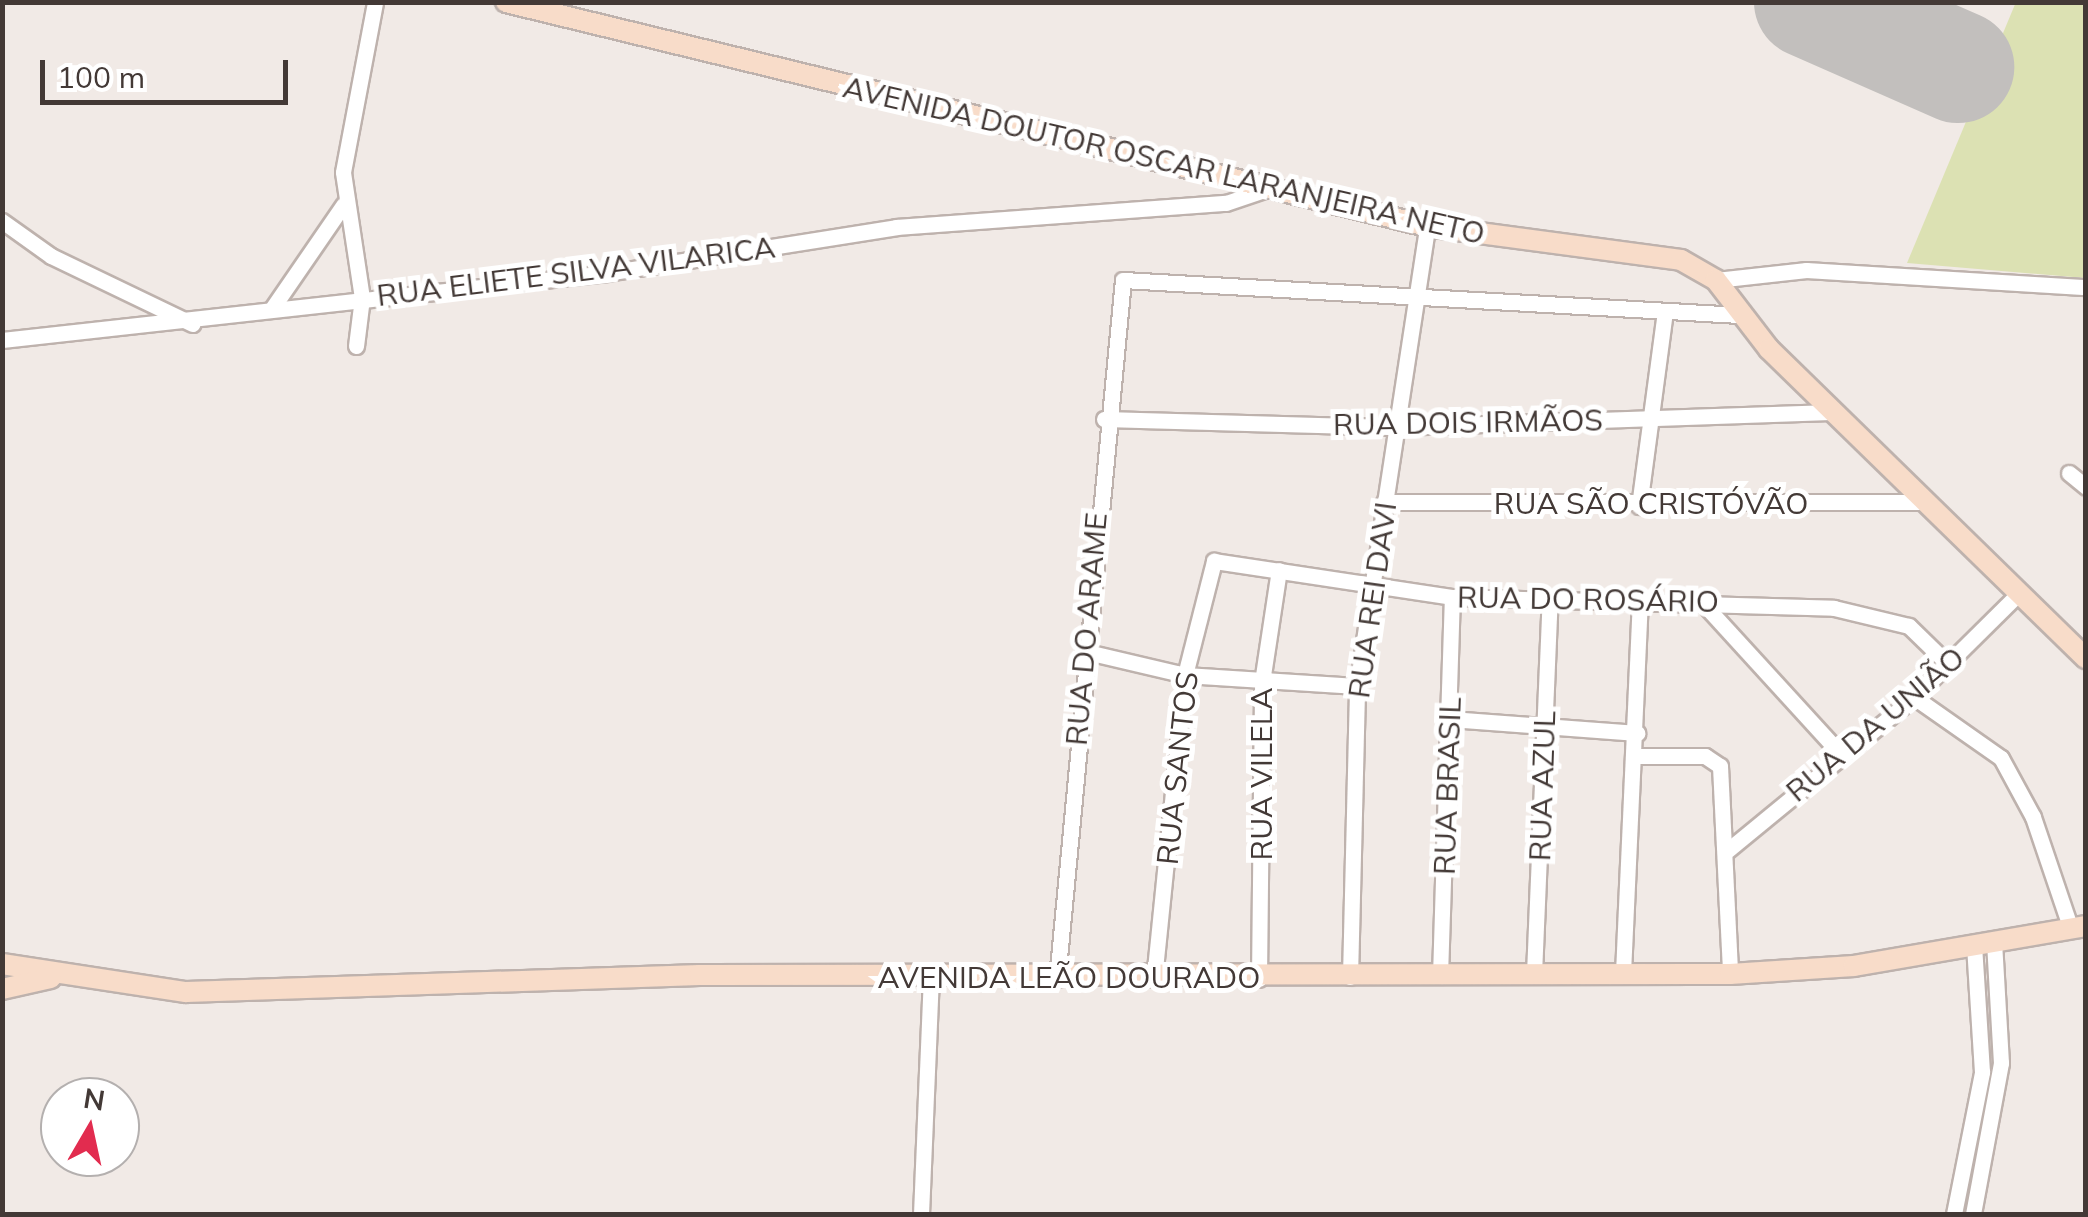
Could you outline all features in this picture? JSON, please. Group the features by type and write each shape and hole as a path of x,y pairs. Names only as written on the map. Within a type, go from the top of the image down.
{"main road":[{"name":"AVENIDA DOUTOR OSCAR LARANJEIRA NETO","path":"506,2 1427,226 1645,252 1716,280"},
{"path":"1716,280 1740,315 1918,502 2086,658"},
{"name":"AVENIDA LEÃO DOURADO","path":"2,964 50,978 186,992 337,992 625,976 1258,979 1730,974 1984,944 2078,927"},
{"name":"AVENIDA LEÃO DOURADO","path":"2,989 50,978"}],"street":[{"path":"356,346 362,298 344,205 375,2"},
{"name":"RUA ELIETE SILVA VILARICA","path":"2,340 194,324 273,307 606,273 896,227 1214,205 1268,189"},
{"path":"273,307 344,205"},
{"path":"2,221 52,256 194,324"},
{"name":"RUA REI DAVI","path":"1350,977 1357,686 1427,226"},
{"path":"1716,280 1806,270 2086,287"},
{"name":"RUA DO ARAME","path":"1057,979 1104,419 1123,280 1417,301"},
{"path":"1417,301 1740,315"},
{"path":"1639,506 1665,312"},
{"name":"RUA DOIS IRMÃOS","path":"1104,419 1398,427 1831,412"},
{"path":"2069,473 2086,487"},
{"name":"RUA SÃO CRISTÓVÃO","path":"1384,502 1639,506 1918,502"},
{"name":"RUA DO ROSÁRIO","path":"1214,561 1279,570 1370,590 1452,597 1700,600 1880,617 1910,626 1948,665"},
{"name":"RUA SANTOS","path":"1154,979 1185,675 1214,561"},
{"name":"RUA VILELA","path":"1258,979 1262,682 1279,570"},
{"name":"RUA DA UNIÃO","path":"1728,850 1838,752 1914,697 2018,594"},
{"name":"RUA BRASIL","path":"1440,976 1452,597"},
{"name":"RUA AZUL","path":"1534,974 1550,599"},
{"path":"1623,973 1636,756 1640,600"},
{"path":"1700,600 1838,752"},
{"path":"1083,651 1185,675 1357,686"},
{"path":"1914,697 2002,758 2034,817 2078,927"},
{"path":"1450,719 1637,733"},
{"path":"1636,756 1716,761 1728,850 1730,974"},
{"path":"1954,1214 1982,1072 1984,944"},
{"path":"1973,1214 2002,1063 1984,944"},
{"path":"920,1214 931,976"}],"green space":[{"path":"2016,2 2085,3 2085,278 1907,263"}],"runway":[{"path":"1810,2 1958,67"}]}
